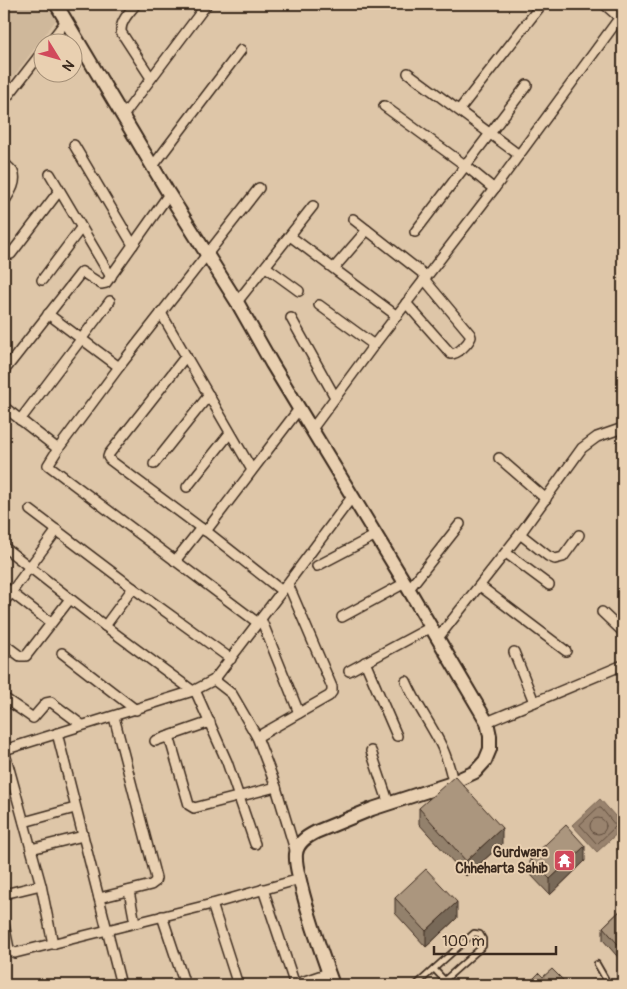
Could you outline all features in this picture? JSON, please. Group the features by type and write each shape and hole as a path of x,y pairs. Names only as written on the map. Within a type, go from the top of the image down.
{"street":[{"path":"56,4 169,194 237,302 487,722 491,742 488,755 475,772 453,782 388,804 307,836 301,842 296,852"},
{"path":"136,4 122,22 121,32 151,78"},
{"path":"124,116 207,4"},
{"path":"459,110 542,4"},
{"path":"312,430 374,345 494,189 621,15 604,4"},
{"path":"58,32 66,21"},
{"path":"153,166 241,50"},
{"path":"4,101 32,65"},
{"path":"408,73 519,155"},
{"path":"415,232 527,85"},
{"path":"384,106 494,189"},
{"path":"74,145 133,244"},
{"path":"4,163 13,171 14,181 12,189 4,202"},
{"path":"50,174 111,277"},
{"path":"259,188 206,254 48,462 49,467 175,562 259,621 299,713"},
{"path":"11,254 59,191"},
{"path":"4,371 82,272 104,285 169,194"},
{"path":"237,302 313,206"},
{"path":"353,220 426,278 470,334 470,341 456,353 451,354 406,303"},
{"path":"42,280 81,228"},
{"path":"334,268 366,230"},
{"path":"290,236 396,316"},
{"path":"266,267 299,291"},
{"path":"20,420 110,301"},
{"path":"319,305 374,345"},
{"path":"161,313 252,470"},
{"path":"48,314 119,367"},
{"path":"291,318 336,397"},
{"path":"186,356 109,454 108,458 203,530 285,588 332,687 332,692 329,696 257,737"},
{"path":"154,464 209,395"},
{"path":"4,407 58,449"},
{"path":"175,562 252,470 299,409"},
{"path":"438,638 506,553 582,448 597,437 623,428"},
{"path":"187,487 230,433"},
{"path":"499,458 546,499"},
{"path":"53,944 41,884 4,750 194,691 214,680 352,497"},
{"path":"30,510 231,659"},
{"path":"342,617 407,586 460,524"},
{"path":"4,602 7,590 29,567 57,530"},
{"path":"520,534 548,556 555,559 563,557 579,535"},
{"path":"317,566 376,535"},
{"path":"4,547 105,626 194,691 210,722 240,796 255,844"},
{"path":"506,553 549,586"},
{"path":"480,586 566,651"},
{"path":"105,626 133,588"},
{"path":"7,590 51,624"},
{"path":"4,644 24,658 70,599"},
{"path":"602,612 623,632"},
{"path":"349,672 431,627"},
{"path":"514,652 534,702"},
{"path":"62,653 136,710"},
{"path":"365,662 397,736"},
{"path":"487,722 623,665"},
{"path":"214,680 232,694 257,737 276,787 296,852 296,866 306,906 331,979 294,985 263,889"},
{"path":"406,681 414,701 442,746 453,782"},
{"path":"4,698 33,718 46,703 51,702 82,725"},
{"path":"99,898 151,885 155,882 156,878 114,717"},
{"path":"156,741 210,722"},
{"path":"57,733 121,985"},
{"path":"168,736 191,808 276,787"},
{"path":"371,751 388,804"},
{"path":"24,822 75,808"},
{"path":"31,849 83,836"},
{"path":"4,924 9,949 15,953 212,904 300,879"},
{"path":"4,894 41,884"},
{"path":"129,891 135,923"},
{"path":"212,904 238,985"},
{"path":"162,916 185,985"}],"lane":[{"path":"416,985 474,933 480,934 483,939 483,946 439,985"},
{"path":"596,964 609,985"},
{"path":"434,969 449,985"}],"shaded area":[{"path":"4,4 47,4 56,20 47,32 32,32 32,52 4,89"}],"water":[{"path":"600,799 623,825 623,828 597,852 572,825"}],"building":[{"path":"455,776 502,828 466,861 419,808"},
{"path":"566,825 585,846 550,879 530,859"},
{"path":"426,869 457,902 426,931 395,898"},
{"path":"623,908 623,950 603,927"},
{"path":"623,966 623,979 617,972"},
{"path":"552,969 568,985 531,985 530,982 539,973 543,977"}],"place":[{"name":"Gurdwara Chheharta Sahib","path":"564,860"}]}
